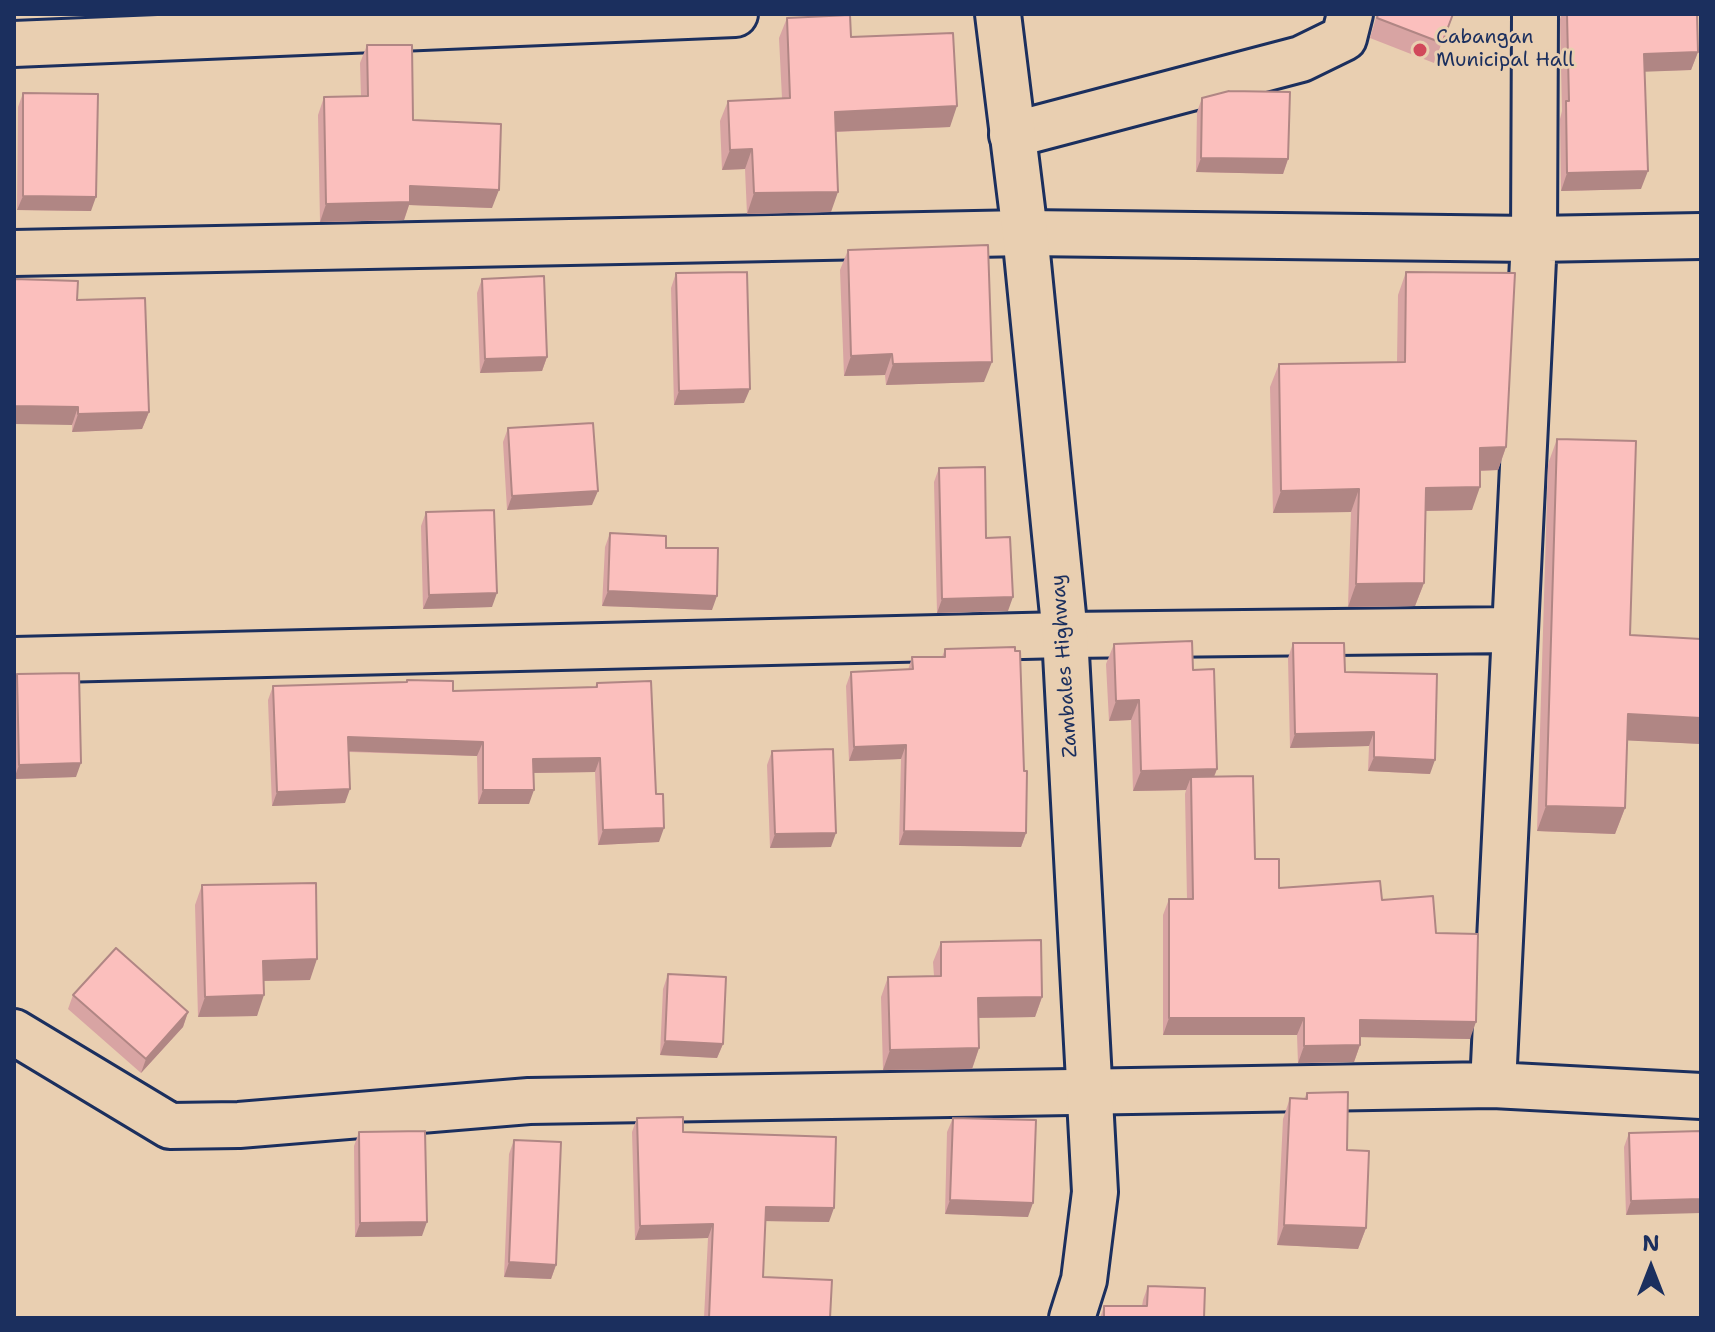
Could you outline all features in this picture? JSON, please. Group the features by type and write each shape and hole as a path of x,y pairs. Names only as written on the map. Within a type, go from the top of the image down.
{"street":[{"path":"14,44 735,14"},
{"name":"Zambales Highway","path":"998,14 1025,233 1065,635 1095,1192 1084,1280 1072,1318"},
{"path":"1012,135 1301,59 1344,38 1350,14"},
{"path":"1493,1085 1534,239 1535,14"},
{"path":"14,253 1025,233 1534,239 1701,236"},
{"path":"14,660 1065,635 1514,630"},
{"path":"14,1032 170,1126 239,1125 529,1101 1493,1085 1701,1096"}],"building":[{"path":"1378,14 1453,14 1442,43 1377,18"},
{"path":"1567,14 1697,14 1698,52 1644,54 1648,171 1567,173"},
{"path":"850,15 851,37 953,33 957,106 835,112 838,192 754,193 752,149 730,150 728,101 790,98 787,18"},
{"path":"367,45 412,45 413,120 501,124 499,190 410,186 410,202 326,204 324,97 368,96"},
{"path":"1229,91 1290,92 1288,159 1201,158 1202,98"},
{"path":"23,93 98,94 96,197 23,196"},
{"path":"988,245 992,362 893,364 892,354 851,356 848,250"},
{"path":"747,272 750,389 679,391 676,273"},
{"path":"1406,272 1515,273 1506,447 1480,448 1480,487 1426,488 1424,583 1356,584 1359,489 1281,491 1279,364 1405,362"},
{"path":"544,276 547,357 485,359 482,279"},
{"path":"14,279 78,281 77,300 145,298 149,412 78,414 78,407 14,406"},
{"path":"593,423 598,491 512,496 508,428"},
{"path":"1557,439 1636,441 1630,635 1701,639 1701,718 1628,714 1625,808 1546,806"},
{"path":"985,467 986,538 1010,537 1013,597 942,599 939,468"},
{"path":"494,510 497,593 429,595 426,512"},
{"path":"610,533 666,536 666,548 718,548 717,596 608,591"},
{"path":"1192,641 1193,670 1214,669 1217,769 1141,771 1139,700 1116,701 1114,644"},
{"path":"1293,643 1344,643 1345,672 1437,674 1435,760 1374,757 1374,732 1295,734"},
{"path":"1015,647 1015,651 1020,651 1024,771 1027,771 1026,833 904,831 906,745 854,747 851,672 913,669 912,657 945,657 945,649"},
{"path":"79,673 81,763 19,765 17,674"},
{"path":"453,681 453,691 597,687 597,683 651,681 656,794 663,794 664,828 603,830 600,758 533,759 534,790 483,790 483,742 348,737 350,789 277,792 273,686"},
{"path":"833,749 836,833 775,834 772,751"},
{"path":"1253,776 1255,859 1279,859 1279,888 1380,881 1382,900 1433,896 1436,933 1478,934 1476,1022 1360,1020 1360,1045 1304,1046 1304,1018 1169,1018 1169,899 1193,899 1191,777"},
{"path":"316,883 317,959 263,961 264,995 205,997 202,885"},
{"path":"1041,940 1042,997 978,998 979,1048 890,1050 888,977 941,976 941,942"},
{"path":"116,948 188,1012 146,1059 73,995"},
{"path":"668,974 726,977 723,1044 665,1041"},
{"path":"1348,1092 1347,1150 1369,1151 1366,1228 1284,1225 1290,1098 1307,1099 1307,1093"},
{"path":"683,1117 683,1132 836,1137 834,1208 766,1207 763,1277 832,1280 830,1318 709,1318 713,1224 640,1226 637,1118"},
{"path":"953,1118 1036,1120 1033,1203 950,1200"},
{"path":"425,1131 427,1222 360,1223 359,1132"},
{"path":"1701,1131 1701,1199 1631,1201 1629,1133"},
{"path":"514,1140 561,1142 556,1265 509,1262"},
{"path":"1148,1286 1205,1288 1204,1318 1104,1318 1104,1306 1147,1306"}],"place":[{"name":"Cabangan Municipal Hall","path":"1420,50"}]}
